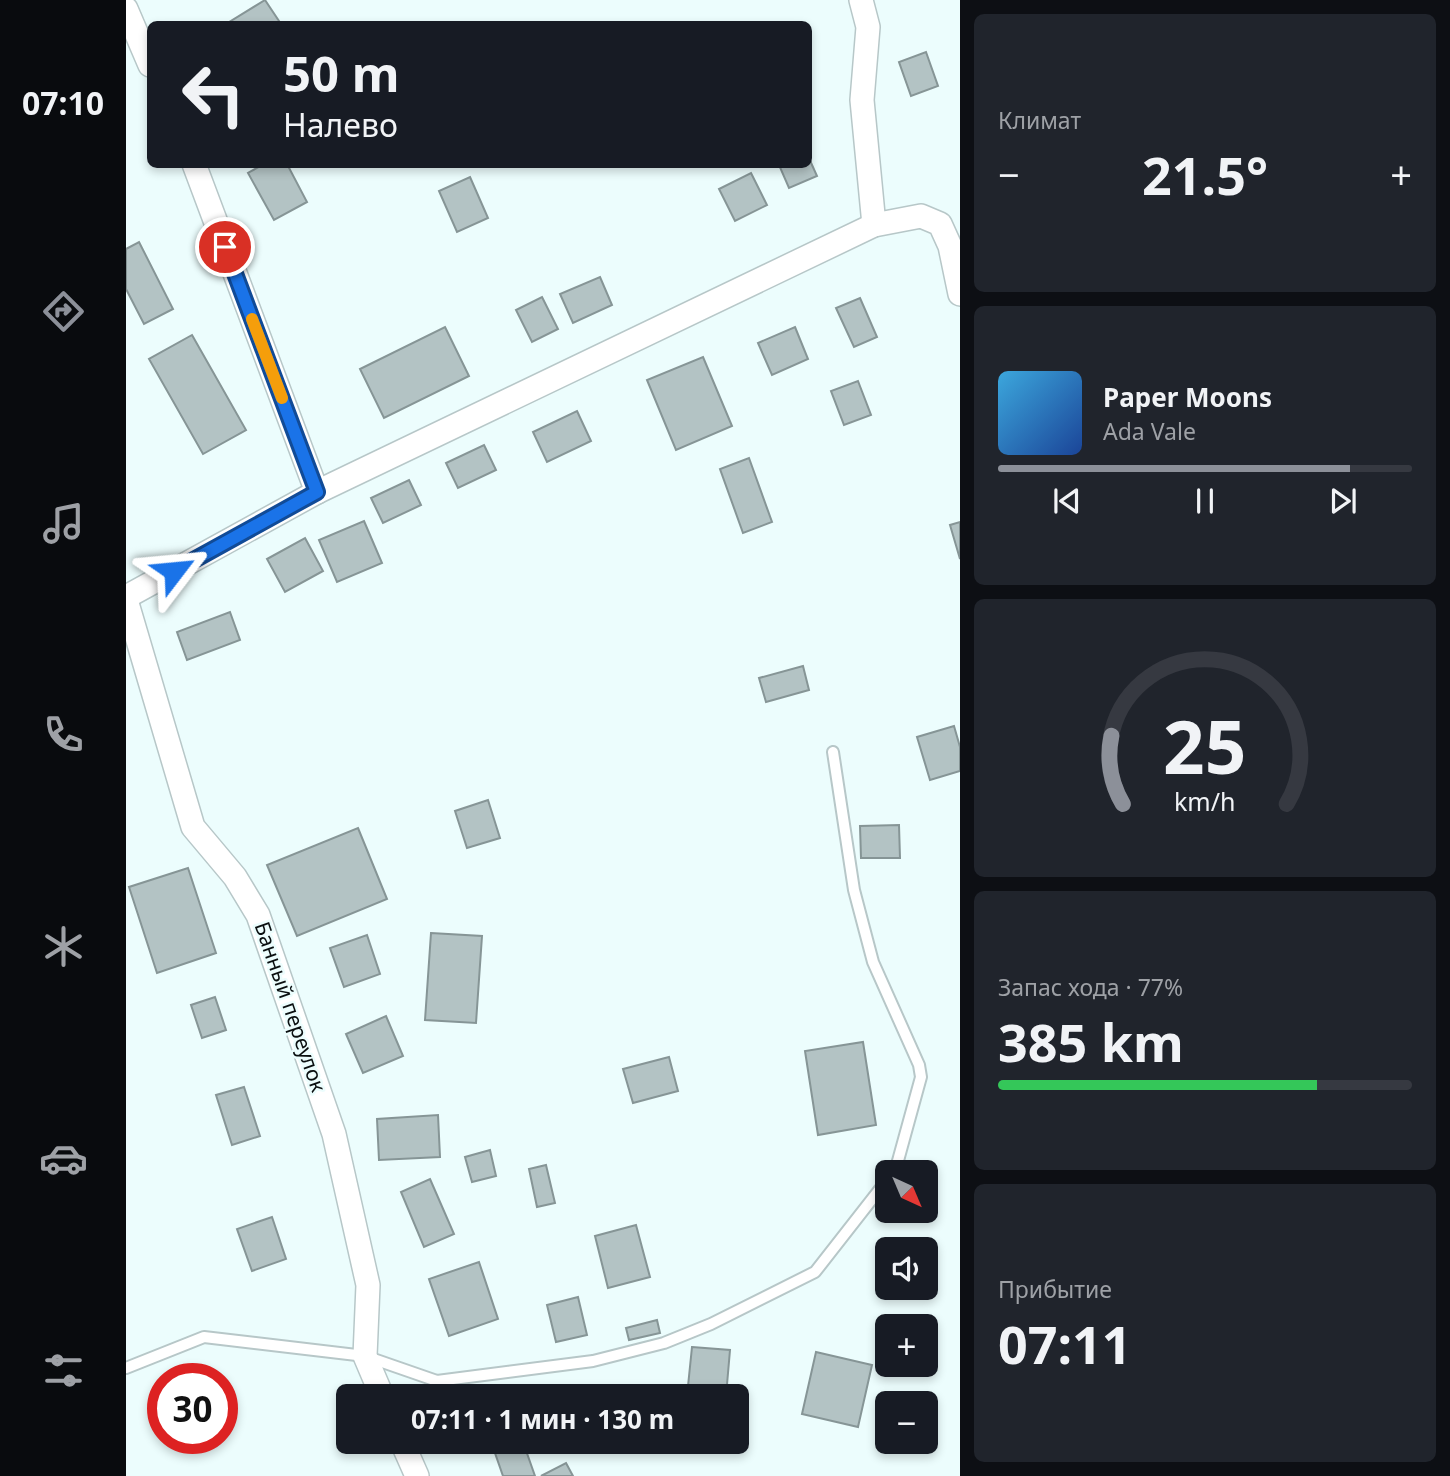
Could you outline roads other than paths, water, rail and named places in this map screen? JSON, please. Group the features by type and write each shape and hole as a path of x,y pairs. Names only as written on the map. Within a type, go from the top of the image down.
{"street":[{"path":"861,0 868,27 862,100 874,225"},
{"path":"126,9 147,58"},
{"path":"196,168 317,492"},
{"path":"126,598 317,492 874,225 921,216 940,224 950,246 960,294"},
{"name":"Банный переулок","path":"126,598 193,827 235,877 258,915 334,1134 368,1285 365,1356 377,1384"},
{"path":"407,1454 417,1476"}],"lane":[{"path":"833,752 854,890 863,926 873,962 919,1065 921,1077 898,1160"},
{"path":"126,1368 204,1337 365,1356 437,1381 593,1362 664,1343 710,1324 815,1272 875,1195"}]}
